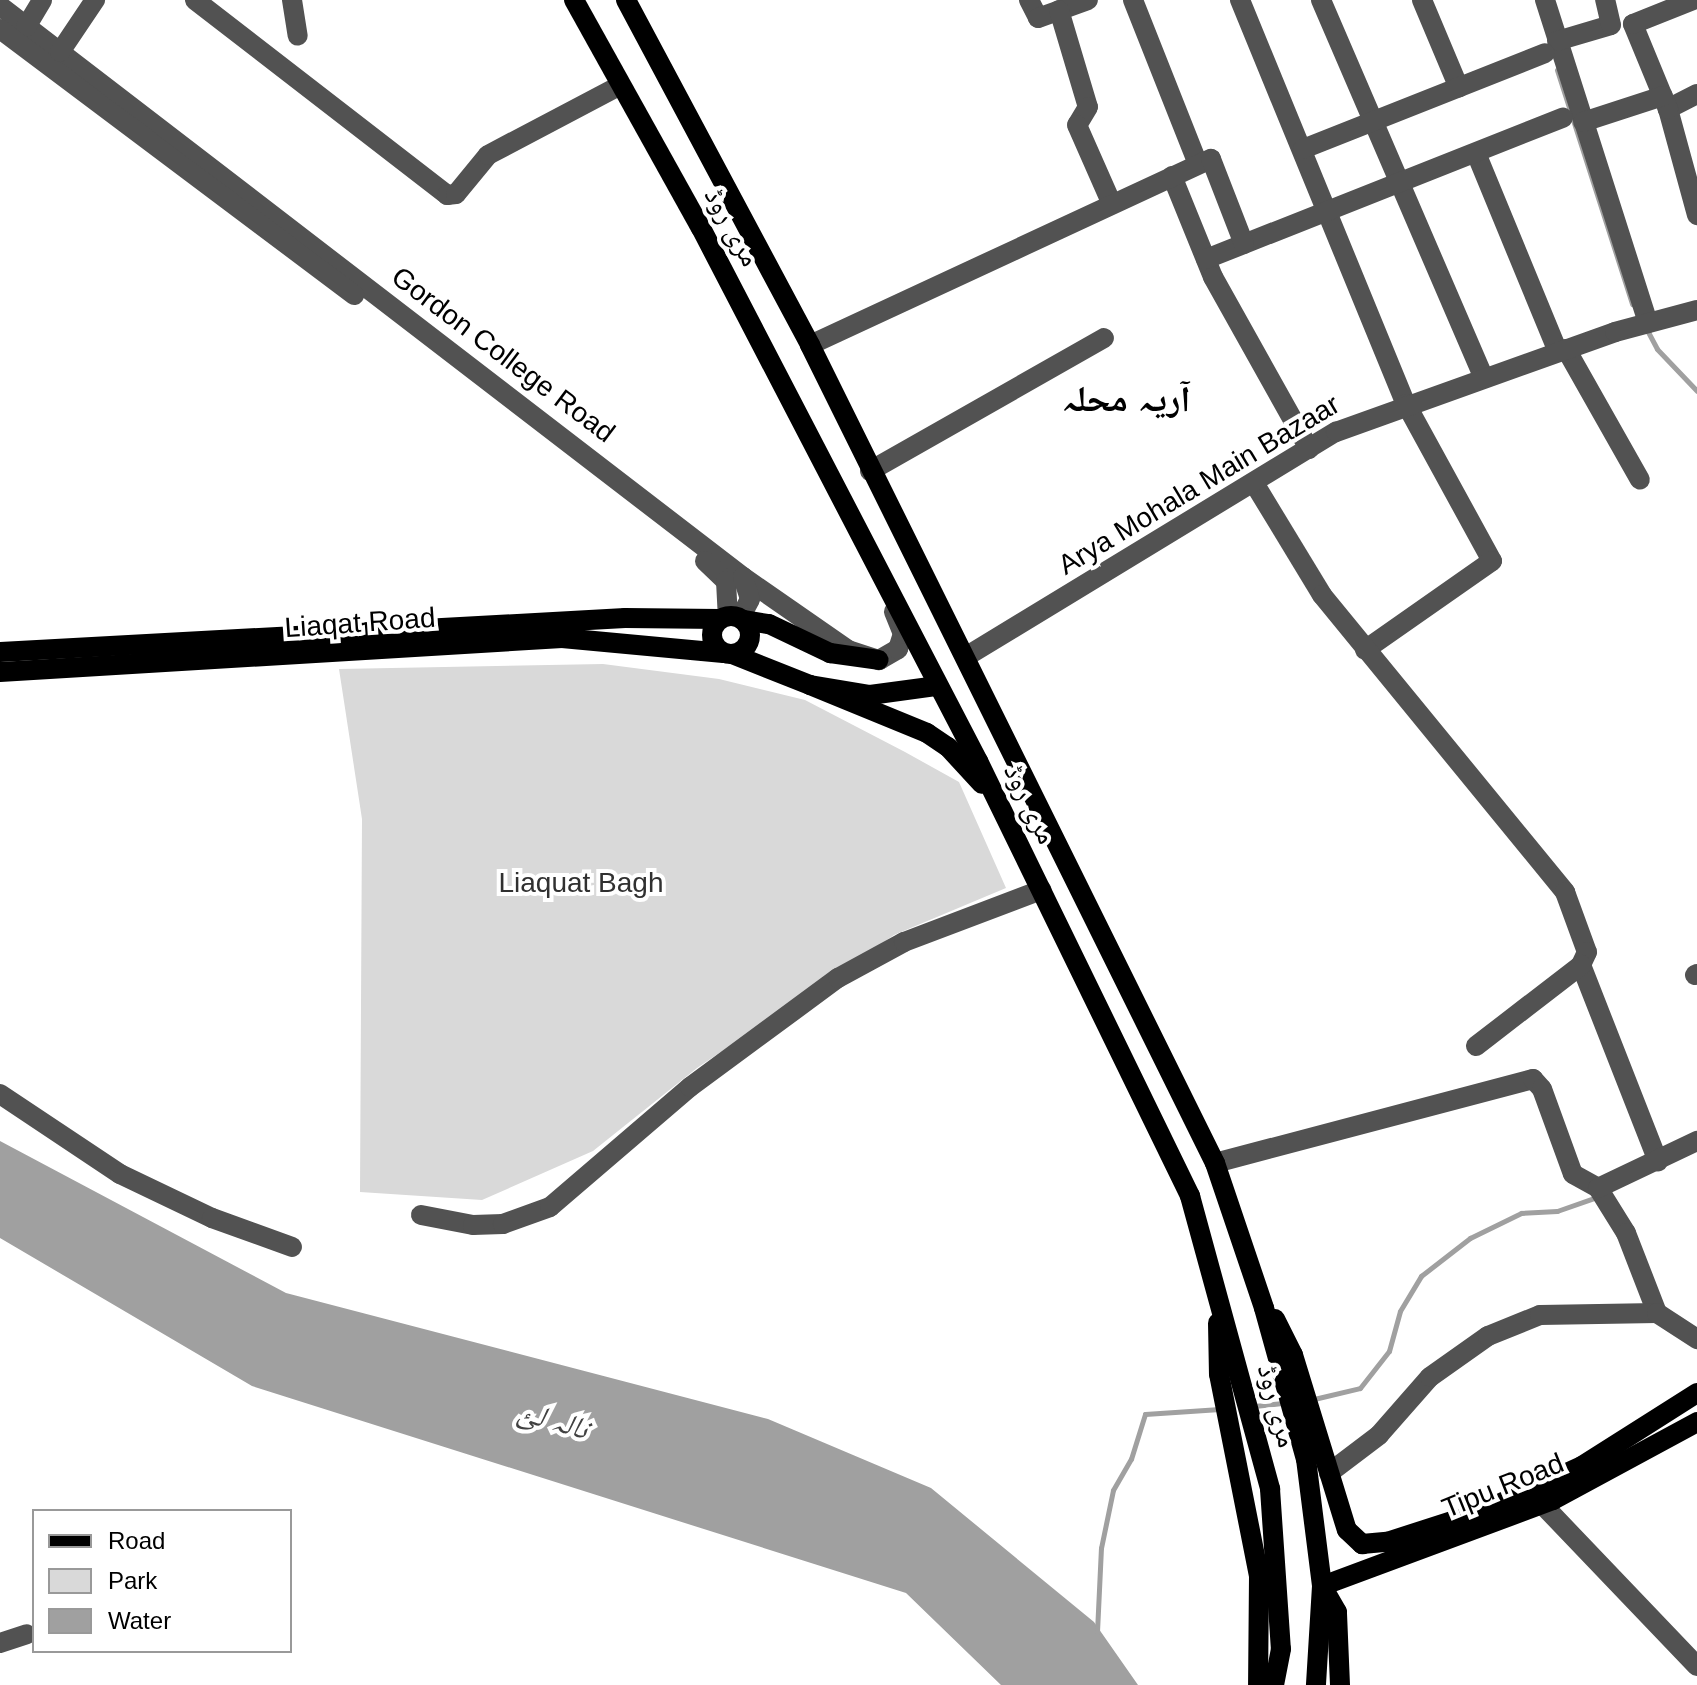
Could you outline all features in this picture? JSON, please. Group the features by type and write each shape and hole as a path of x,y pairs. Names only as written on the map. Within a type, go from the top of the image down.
{"main road":[{"name":"مری روڈ","path":"574,0 619,86 701,228 998,802 1190,1196 1218,1291 1228,1370 1255,1434 1270,1489 1281,1649 1274,1685"},
{"name":"مری روڈ","path":"626,0 810,345 870,471 967,656 1215,1163 1264,1308 1286,1358 1305,1426 1322,1586 1316,1685"},
{"name":"Liaqat Road","path":"0,652 625,618 733,618 769,624 830,653 879,660"},
{"path":"733,618 750,636 747,645 728,653 712,641 733,618"},
{"name":"Liaqat Road","path":"0,672 562,638 728,653 810,685 870,695 937,686"},
{"path":"810,685 927,733 948,747 998,802"},
{"path":"1228,1370 1231,1435 1259,1576 1258,1685"},
{"path":"1305,1426 1329,1473 1347,1530 1362,1544 1387,1542 1483,1511 1582,1466 1697,1393"},
{"name":"Tipu Road","path":"1322,1586 1542,1504 1697,1422"},
{"path":"1322,1586 1337,1612 1340,1685"}],"street":[{"path":"26,27 42,0"},
{"path":"60,52 95,0"},
{"path":"292,0 298,36"},
{"path":"1029,0 1038,18 1088,0"},
{"path":"1133,0 1198,164"},
{"path":"1240,0 1406,404 1492,561 1365,650"},
{"path":"1321,0 1483,377"},
{"path":"1422,0 1459,88"},
{"path":"1545,0 1551,47 1573,120 1647,323"},
{"path":"1303,149 1611,25 1605,0"},
{"path":"1693,0 1633,24 1665,102 1697,215"},
{"path":"197,1 451,196 488,155 619,86"},
{"name":"Gordon College Road","path":"0,6 743,577 848,650 879,660"},
{"path":"1059,10 1088,107 1077,125 1111,202"},
{"name":"Gordon College Road","path":"0,29 709,564 726,581 733,618"},
{"path":"1206,259 1476,153 1573,120 1697,94"},
{"path":"1476,153 1562,350 1640,480"},
{"path":"810,345 1111,202 1211,159 1244,244"},
{"path":"1172,176 1206,259 1309,449"},
{"name":"Arya Mohala Main Bazaar","path":"967,656 1336,432 1406,404 1615,332 1697,310"},
{"path":"870,471 1104,338"},
{"path":"1254,483 1322,595 1565,892 1587,952 1581,965 1476,1046"},
{"path":"869,552 903,634 898,649 879,660"},
{"path":"733,618 750,599 743,577"},
{"path":"421,1215 503,1224 550,1207 690,1087 838,978 904,942 1041,890"},
{"path":"1581,965 1658,1161"},
{"path":"1215,1163 1533,1079 1542,1089 1573,1174 1598,1188 1614,1215 1657,1313 1697,1339"},
{"path":"0,1094 120,1174 212,1218 292,1247"},
{"path":"1598,1188 1697,1141"},
{"path":"1329,1473 1379,1435 1430,1377 1488,1336 1540,1315 1657,1313"},
{"path":"1542,1504 1697,1666"},
{"path":"0,1643 27,1634"}],"green space":[{"name":"Liaquat Bagh","path":"603,664 719,679 805,700 959,782 1006,888 894,935 697,1068 593,1151 482,1200 360,1192 362,819 339,669"}],"water":[{"name":"نالہ لئ","path":"0,1141 286,1293 768,1419 931,1488 1094,1622 1138,1685 1001,1685 906,1593 252,1386 0,1238"}],"waterway":[{"path":"1557,70 1632,304"},
{"path":"1647,330 1657,349 1697,391"},
{"path":"1314,1399 1360,1388 1389,1351 1400,1311 1421,1276 1470,1238 1521,1213 1557,1211 1597,1197"},
{"path":"1254,1406 1284,1403"},
{"path":"1097,1632 1101,1548 1113,1490 1131,1459 1145,1414 1220,1409"}],"district":[{"name":"آریہ محلہ","path":"1126,399"}]}
